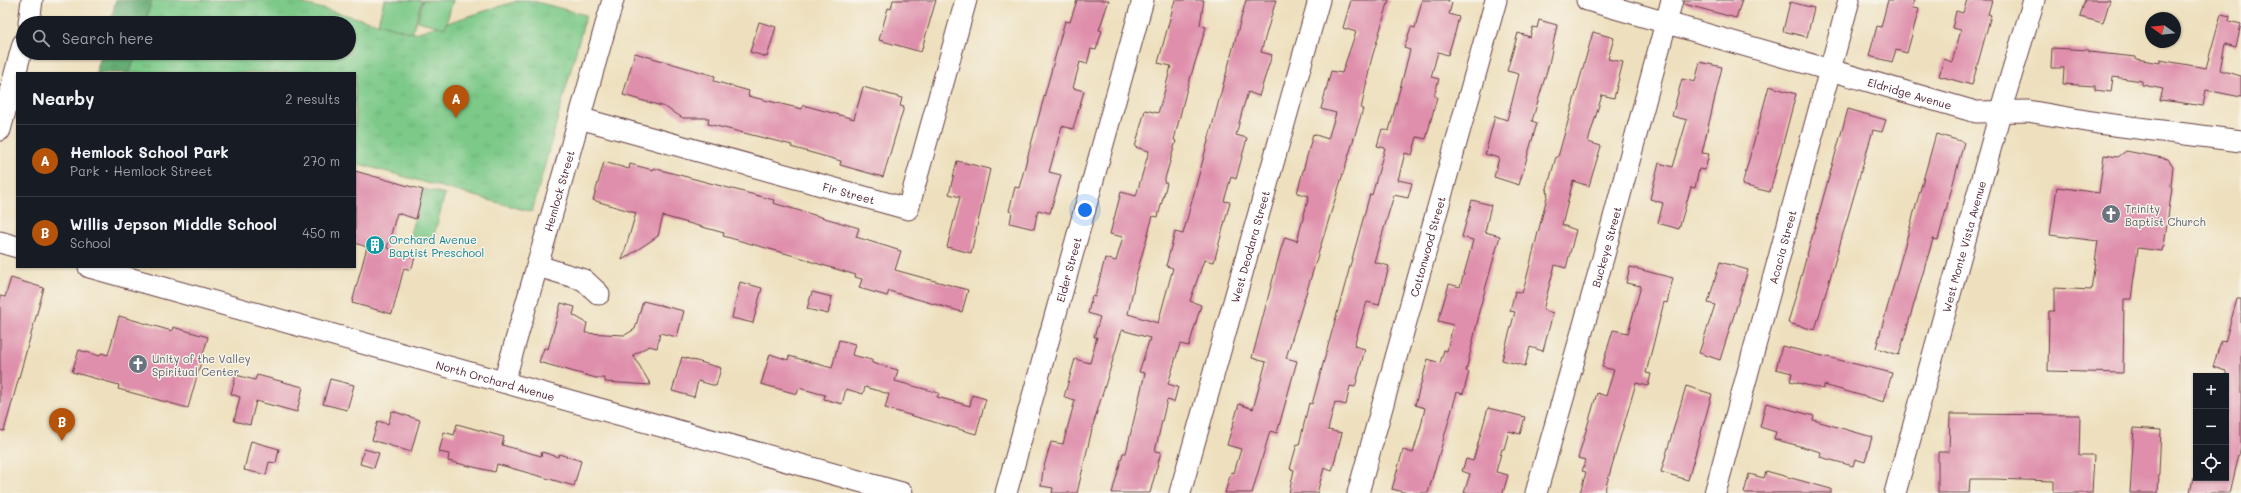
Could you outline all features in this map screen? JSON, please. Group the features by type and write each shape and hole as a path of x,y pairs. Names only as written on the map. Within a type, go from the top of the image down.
{"street":[{"path":"30,16 32,0"},
{"name":"Hemlock Street","path":"504,382 613,0"},
{"name":"Fir Street","path":"579,118 908,210 966,0"},
{"name":"Elder Street","path":"1006,493 1143,0"},
{"name":"West Deodara Street","path":"1180,493 1319,0"},
{"name":"Cottonwood Street","path":"1358,493 1496,0"},
{"name":"Eldridge Avenue","path":"1587,0 1976,112 2028,111 2098,123 2241,141"},
{"name":"Buckeye Street","path":"1536,493 1605,251 1672,0"},
{"name":"Acacia Street","path":"1715,493 1849,0"},
{"name":"West Monte Vista Avenue","path":"1895,493 2001,111 2034,0"},
{"path":"0,130 19,60"},
{"path":"0,242 16,247"},
{"path":"538,266 584,280 599,294"},
{"name":"North Orchard Avenue","path":"93,268 902,493"}],"green space":[{"path":"116,0 152,0 147,16 112,16"},
{"path":"152,0 289,0 350,16 147,16"},
{"path":"384,0 422,0 412,33 378,23"},
{"path":"423,0 453,0 445,28 417,21"},
{"path":"520,0 529,0 586,15 532,212 356,163 356,72 130,72 134,60 356,60 356,18 415,33"},
{"path":"100,60 134,60 130,72 96,72"},
{"path":"423,189 445,194 432,243 409,237"}],"building":[{"path":"893,0 936,0 921,52 879,40 888,8 891,9"},
{"path":"1077,0 1109,0 1099,30 1102,31 1096,50 1091,49 1087,64 1080,62 1073,88 1084,91 1073,129 1062,126 1049,172 1061,175 1050,213 1038,210 1034,229 1010,223 1012,212 1009,211 1015,187 1019,188 1065,21 1070,22"},
{"path":"1175,0 1204,0 1200,25 1206,27 1186,92 1174,140 1176,141 1164,182 1167,183 1158,217 1153,216 1136,276 1128,314 1158,323 1173,268 1166,266 1175,232 1183,234 1246,0 1276,0 1261,52 1272,55 1259,96 1248,92 1243,108 1236,135 1247,138 1236,179 1231,177 1224,201 1230,202 1214,262 1204,260 1190,301 1201,305 1189,346 1180,344 1168,384 1178,387 1174,402 1167,400 1155,451 1161,452 1150,493 1112,493 1123,453 1126,453 1145,373 1139,372 1150,338 1122,330 1093,425 1077,493 1052,493 1053,488 1041,486 1043,470 1051,442 1063,444 1075,400 1064,397 1075,359 1090,363 1097,337 1094,337 1100,317 1088,313 1092,296 1095,297 1105,258 1116,261 1123,237 1110,234 1121,192 1136,196 1149,151 1135,147 1145,110 1158,113 1164,93 1171,66 1158,63"},
{"path":"1351,0 1389,0 1371,61 1361,109 1363,109 1286,358 1297,361 1277,433 1270,431 1252,493 1225,493 1231,472 1234,473 1241,449 1227,445 1239,404 1253,409 1266,362 1252,358 1280,252 1285,237 1297,241 1309,196 1297,193 1313,134 1328,139 1336,113 1321,109 1331,71 1342,73 1356,32 1343,28"},
{"path":"1422,0 1449,0 1448,2 1452,3 1449,14 1459,17 1455,33 1448,55 1438,52 1431,77 1439,79 1434,96 1437,97 1426,139 1417,137 1412,155 1405,153 1398,180 1412,183 1408,198 1394,195 1374,262 1389,266 1379,305 1367,302 1361,321 1354,346 1365,349 1355,387 1350,386 1346,405 1335,402 1328,430 1342,433 1332,471 1324,468 1317,493 1289,493 1294,470 1290,469 1297,444 1299,445 1309,403 1312,404 1370,194 1372,195 1385,148 1377,146 1382,129 1389,131 1410,50 1404,48 1411,27 1415,28"},
{"path":"1685,0 1742,0 1736,18 1684,4"},
{"path":"1888,0 1914,0 1912,8 1919,9 1907,53 1896,50 1892,62 1869,56 1877,26 1881,27"},
{"path":"1967,0 1992,0 1988,14 1991,15 1972,85 1939,76 1944,59 1952,62 1961,30 1952,28 1956,11 1963,13"},
{"path":"2085,0 2110,0 2103,23 2080,17"},
{"path":"1790,2 1814,8 1807,37 1783,31"},
{"path":"2221,14 2230,16 2229,21 2241,24 2236,47 2225,44 2220,70 2241,76 2241,97 2206,90 2203,106 2160,100 2163,89 2142,85 2142,81 2113,77 2111,92 2095,90 2095,86 2063,84 2064,68 2051,68 2052,48 2089,50 2089,52 2136,57 2136,59 2160,63 2160,60 2206,68"},
{"path":"1539,20 1557,25 1549,64 1532,121 1537,123 1519,185 1494,177 1499,158 1485,154 1495,116 1507,120 1519,74 1507,71 1518,33 1530,37 1533,27 1537,28"},
{"path":"759,22 776,27 767,57 750,52"},
{"path":"1593,32 1614,38 1608,59 1623,62 1614,98 1602,95 1588,142 1601,146 1589,186 1573,181 1562,225 1576,230 1566,268 1555,265 1550,283 1543,310 1553,313 1543,351 1530,347 1525,366 1502,360 1515,312 1510,311 1515,291 1522,293 1525,284 1548,193 1546,192 1556,157 1558,157"},
{"path":"635,53 715,76 714,81 749,91 748,96 802,109 803,105 854,119 863,87 902,98 900,106 904,107 883,177 840,165 841,161 791,147 792,145 708,124 709,118 683,118 665,107 623,95"},
{"path":"1700,62 1722,67 1702,153 1709,154 1705,170 1699,169 1695,188 1691,187 1679,229 1658,223 1663,203 1650,199 1659,163 1673,167 1687,120 1672,116 1682,79 1695,82"},
{"path":"1769,86 1796,94 1770,192 1742,185"},
{"path":"1848,109 1886,120 1882,132 1873,130 1815,330 1788,323"},
{"path":"1936,134 1964,142 1938,240 1933,239 1899,355 1876,348"},
{"name":"Trinity Baptist Church","path":"2126,151 2168,159 2173,166 2172,188 2164,246 2162,251 2138,248 2131,299 2124,299 2123,373 2048,371 2049,311 2054,311 2054,288 2091,290 2098,241 2050,235 2057,187 2099,193 2104,155 2118,157"},
{"path":"957,161 990,169 971,253 947,247 960,197 949,194"},
{"path":"604,162 629,169 630,164 653,170 653,168 774,200 773,203 859,228 856,237 901,251 895,270 968,290 962,312 889,291 887,296 859,288 862,279 855,277 856,275 723,236 724,233 663,216 658,236 622,260 636,213 593,200"},
{"name":"Orchard Avenue Baptist Preschool","path":"356,171 423,190 416,219 397,213 387,248 415,258 411,270 404,268 392,314 352,303 367,247 356,243"},
{"path":"1472,200 1491,205 1485,232 1500,236 1478,315 1466,371 1469,372 1463,394 1457,392 1428,493 1408,493 1392,489 1403,450 1413,453 1421,426 1425,408 1415,405 1428,359 1440,363 1444,350 1447,351 1453,325 1438,321 1449,284 1460,287 1468,260 1473,240 1462,237"},
{"path":"1720,262 1748,270 1720,360 1699,353 1715,305 1708,303"},
{"path":"1630,267 1673,278 1667,303 1664,302 1646,373 1651,374 1648,386 1636,383 1604,493 1580,493 1586,472 1582,471 1586,460 1578,458 1597,393 1606,396 1614,370 1602,367 1613,330 1628,333 1641,286 1626,283"},
{"path":"11,278 44,288 4,431 0,430 0,296 5,297"},
{"path":"740,282 762,288 753,323 732,318"},
{"path":"812,292 832,297 828,314 807,309"},
{"path":"2237,299 2241,299 2241,446 2230,493 2190,493 2193,478 2193,481 2229,481 2229,373 2213,367 2221,341 2225,342"},
{"path":"643,301 684,311 677,337 660,333 657,348 649,346 633,355 651,385 605,382 605,378 596,378 539,362 544,348 548,349 561,303 575,307 573,315 587,323 585,333 625,335 635,329"},
{"name":"Unity of the Valley Spiritual Center","path":"119,316 172,331 173,327 208,337 188,408 118,389 119,385 72,372 79,350 100,356 101,353 108,355"},
{"path":"839,340 855,344 852,355 872,360 872,363 898,370 895,381 939,393 937,397 970,406 972,395 986,399 976,434 885,408 889,394 865,387 863,394 846,389 842,404 824,399 825,395 799,388 797,394 761,384 770,354 788,360 789,356 832,368"},
{"path":"1782,346 1892,373 1884,402 1824,385 1823,389 1790,381 1792,373 1776,369"},
{"path":"682,357 721,368 716,386 698,381 694,397 672,391"},
{"path":"236,375 255,380 257,375 303,387 297,412 256,401 250,425 234,421 240,397 231,394"},
{"path":"330,379 354,385 347,410 323,404"},
{"path":"1686,386 1712,394 1688,480 1661,472"},
{"path":"1766,403 1814,416 1813,420 1872,437 1865,462 1855,459 1853,466 1820,457 1821,452 1774,439 1776,432 1760,427"},
{"path":"1488,408 1525,417 1520,434 1509,431 1504,449 1502,449 1496,472 1508,475 1503,493 1464,493 1470,474 1462,471 1466,459 1473,461"},
{"path":"392,411 420,420 411,452 372,440 378,421 388,424"},
{"path":"1950,414 2080,415 2079,455 2094,455 2092,493 2054,493 2054,481 1970,479 1969,493 1938,493 1938,452 1949,452"},
{"path":"457,424 504,437 502,445 541,456 542,452 558,457 559,454 581,461 574,486 497,464 495,472 448,461 449,454 439,452 444,432 454,435"},
{"path":"2134,428 2161,430 2158,493 2130,493"},
{"path":"251,441 279,449 276,463 269,462 266,475 244,470"},
{"path":"364,449 379,453 374,468 360,464"},
{"path":"1766,471 1831,489 1831,493 1744,493 1749,474 1764,478"}],"place":[{"name":"Hemlock School Park","path":"456,118"},
{"name":"Trinity Baptist Church","path":"2111,214"},
{"name":"Orchard Avenue Baptist Preschool","path":"375,245"},
{"name":"Unity of the Valley Spiritual Center","path":"138,364"},
{"name":"Willis Jepson Middle School","path":"62,441"}]}
